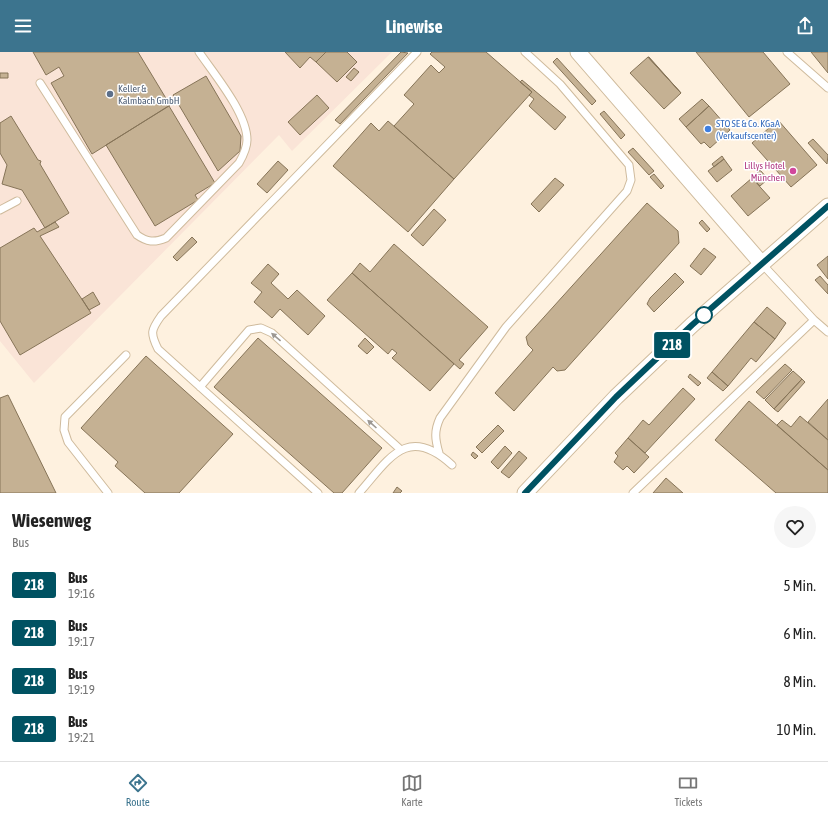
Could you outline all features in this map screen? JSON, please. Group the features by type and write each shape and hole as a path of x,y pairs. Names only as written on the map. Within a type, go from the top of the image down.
{"street":[{"path":"578,52 762,264"},
{"path":"525,493 616,397 828,206"}],"lane":[{"path":"40,83 137,235 144,240 156,242 166,238 239,163 245,151 247,140 241,114 199,52"},
{"path":"318,493 158,349 153,339 152,329 161,316 417,52"},
{"path":"439,453 435,439 435,428 440,418 506,327 627,191 631,180 629,165 560,84 525,52"},
{"path":"787,52 828,88"},
{"path":"0,210 17,201"},
{"path":"762,264 814,320 828,332"},
{"path":"633,493 814,320"},
{"path":"200,387 249,330 261,328 272,333 401,450"},
{"path":"108,493 68,442 64,430 65,417 126,355"},
{"path":"359,493 395,453 409,446 439,453 452,465"}],"shaded area":[{"path":"0,52 392,52 292,151 279,135 34,383 0,341"}],"building":[{"name":"Keller & Kalmbach GmbH","path":"33,52 138,52 170,105 92,154 51,83 64,76 59,67 46,75"},
{"path":"285,52 326,52 316,62 310,57 300,68"},
{"path":"326,52 347,52 357,62 337,82 316,62"},
{"path":"401,52 408,53 340,124 335,120"},
{"path":"432,52 486,52 532,92 454,179 394,126 414,104 404,95 431,65 439,73 445,67 430,54"},
{"path":"696,52 763,52 790,84 749,117"},
{"path":"811,52 828,52 828,73"},
{"path":"648,57 681,93 664,109 630,73"},
{"path":"648,57 649,57 681,93"},
{"path":"557,58 596,101 592,105 553,62"},
{"path":"354,68 359,72 351,81 346,77"},
{"path":"0,73 8,73 8,78 0,78"},
{"path":"206,76 241,136 240,151 218,171 173,95"},
{"path":"522,80 566,117 555,130 529,106 534,99 529,95 532,92 520,82"},
{"path":"317,95 329,108 300,135 288,122"},
{"path":"702,99 709,106 686,127 679,119"},
{"path":"169,106 215,183 195,195 198,200 155,226 106,145"},
{"name":"STO SE & Co. KGaA (Verkaufscenter)","path":"709,106 730,130 710,148 704,142 701,144 686,127"},
{"path":"604,111 625,135 621,139 600,114"},
{"path":"11,116 38,160 41,161 40,164 69,213 45,228 22,190 2,184 7,165 0,153 0,123"},
{"path":"778,120 817,165 791,187 752,143"},
{"path":"388,121 454,179 408,232 333,166 371,123 379,131"},
{"path":"813,139 828,155 827,164 808,143"},
{"path":"633,148 654,171 649,175 628,152"},
{"path":"722,156 724,159 714,167 712,164"},
{"path":"724,159 732,170 717,182 708,171"},
{"path":"278,161 288,170 267,193 257,184"},
{"path":"760,170 768,179 760,186 752,178"},
{"path":"654,174 664,186 661,189 650,177"},
{"path":"555,178 564,185 539,212 531,204"},
{"path":"752,178 770,198 748,216 731,196"},
{"path":"647,203 678,231 679,243 565,370 557,371 553,367 514,411 495,393 533,350 528,345 526,337"},
{"path":"434,209 446,220 423,246 411,235"},
{"path":"702,220 710,229 707,232 699,223"},
{"path":"55,222 59,227 40,236 91,313 20,355 0,321 0,248 34,228 37,232"},
{"path":"192,237 197,242 177,261 173,257"},
{"path":"394,244 488,327 459,360 464,364 460,369 352,273 360,263 370,272"},
{"path":"704,248 716,257 701,275 690,266"},
{"path":"828,256 828,279 817,265"},
{"path":"268,264 279,274 271,283 288,299 297,290 325,316 308,335 280,309 272,318 254,302 262,292 251,283"},
{"path":"352,273 454,364 430,391 392,358 397,353 392,349 388,354 327,300"},
{"path":"675,273 684,282 654,312 647,304 650,298"},
{"path":"820,276 828,285 828,294 815,280"},
{"path":"93,292 100,304 89,310 82,299"},
{"path":"767,307 786,323 775,339 754,322"},
{"path":"754,322 775,339 756,362 751,358 728,386 712,372"},
{"path":"258,338 382,448 342,493 334,493 214,387"},
{"path":"365,338 374,347 367,354 358,346"},
{"path":"146,356 233,434 179,493 145,493 115,466 118,462 81,428"},
{"path":"785,364 792,370 764,399 756,392"},
{"path":"793,371 802,379 774,409 765,400"},
{"path":"712,372 728,386 723,391 707,378"},
{"path":"690,374 701,383 698,386 688,377"},
{"path":"802,379 805,382 778,412 774,409"},
{"path":"683,388 695,399 645,453 628,438 643,420 649,425"},
{"path":"8,395 56,493 0,493 0,398"},
{"path":"828,399 828,440 808,422"},
{"path":"749,401 828,470 828,493 776,493 715,440"},
{"path":"800,416 828,440 828,470 777,425 782,420 791,427"},
{"path":"498,425 504,431 482,453 476,447"},
{"path":"628,438 649,457 634,473 627,466 623,470 614,462 618,456 615,453"},
{"path":"505,446 512,453 498,469 491,462"},
{"path":"519,451 527,458 509,478 501,472"},
{"path":"473,452 478,456 475,459 471,455"},
{"path":"666,478 683,493 653,493"},
{"path":"397,487 402,491 400,493 393,493"}],"bus line":[{"name":"218","path":"525,493 616,397 692,325 828,206"}],"place":[{"name":"Keller & Kalmbach GmbH","path":"110,94"},
{"name":"STO SE & Co. KGaA (Verkaufscenter)","path":"708,129"},
{"name":"Lillys Hotel München","path":"793,171"}]}
